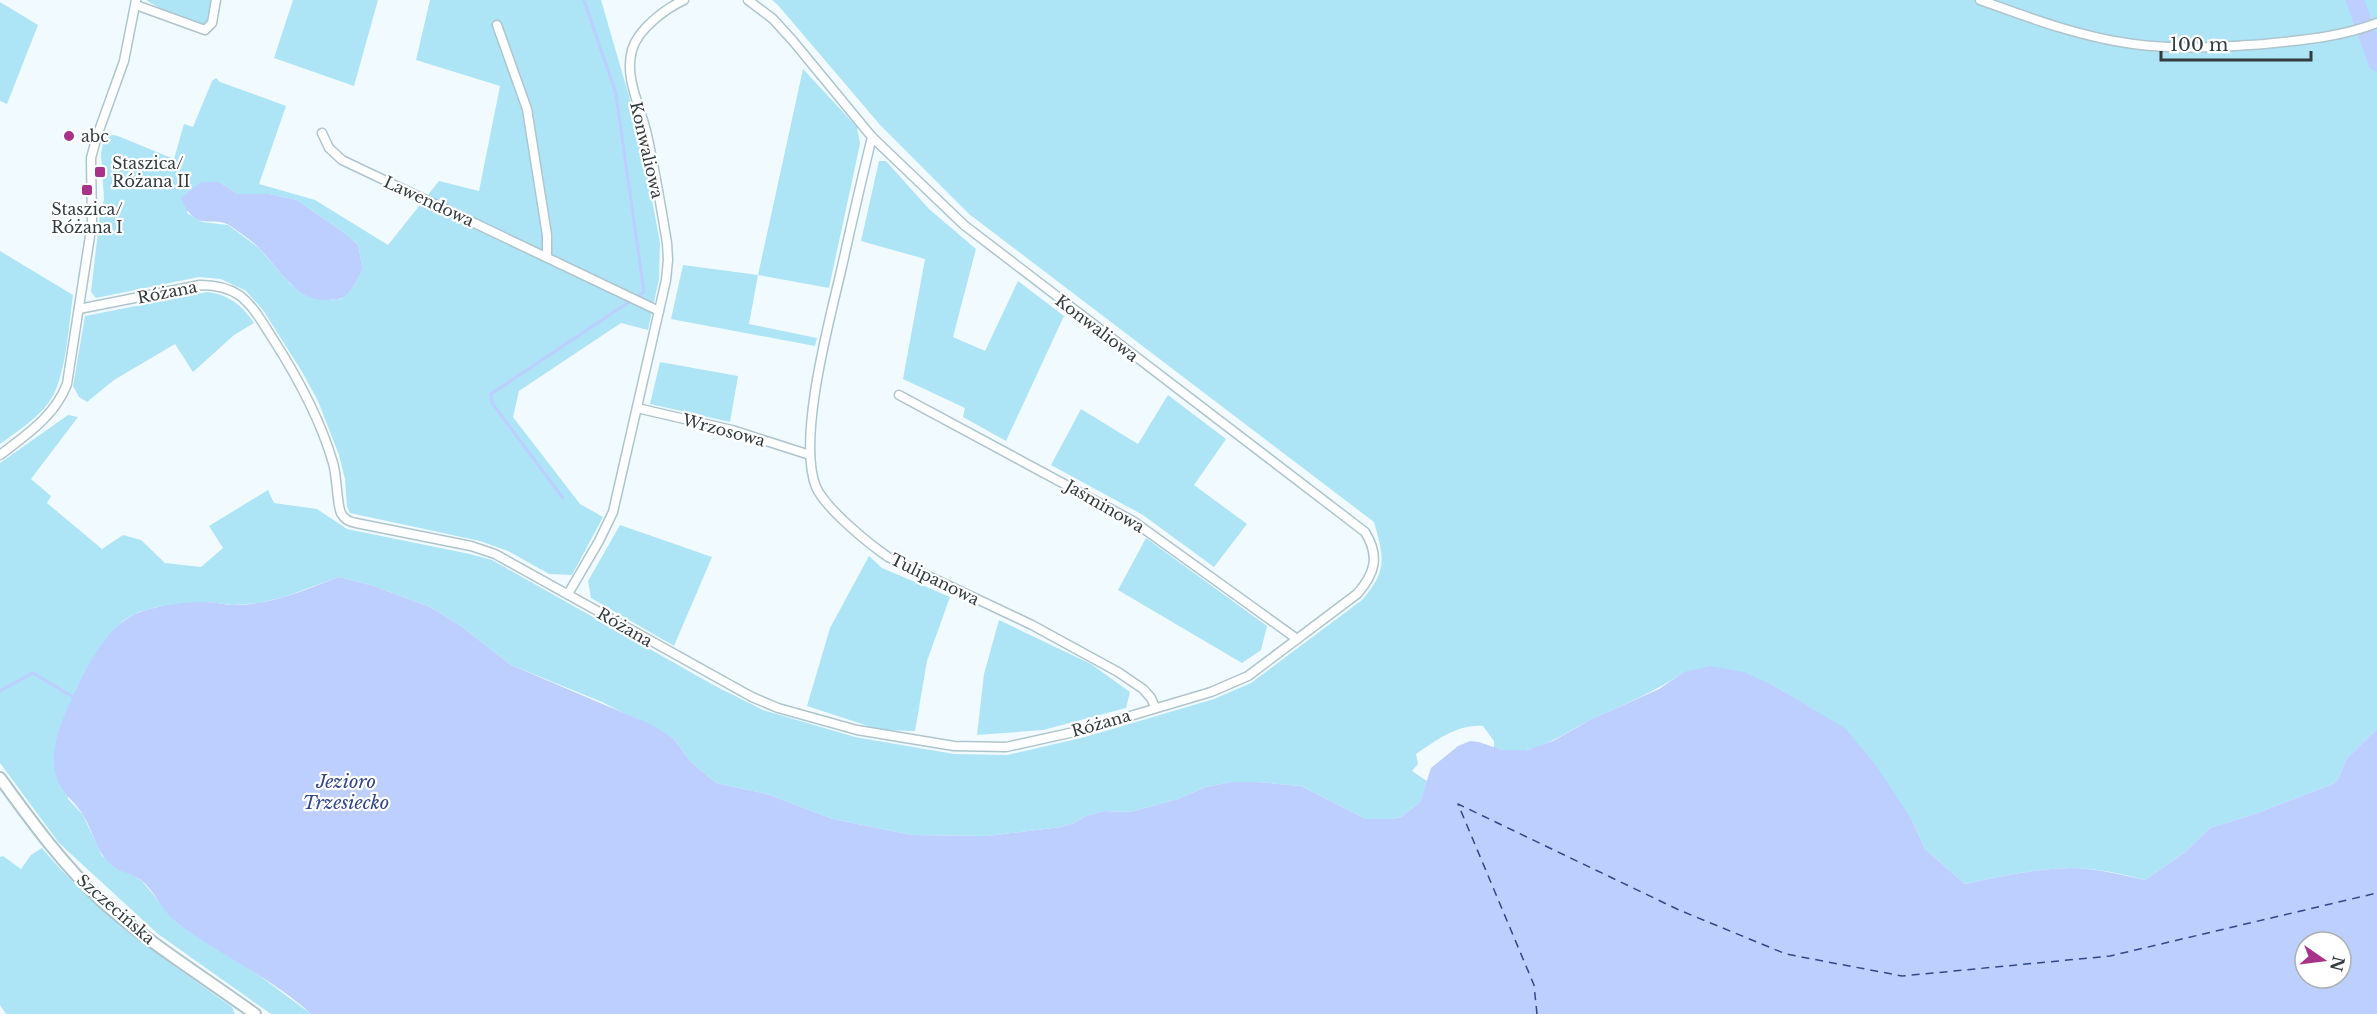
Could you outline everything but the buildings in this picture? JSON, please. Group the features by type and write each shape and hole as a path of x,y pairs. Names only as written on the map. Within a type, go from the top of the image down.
{"street":[{"path":"0,455 44,420 60,400 69,374 93,213 91,158 124,61 136,2 205,30 212,23 216,0"},
{"name":"Konwaliowa","path":"568,594 600,541 613,512 666,280 667,243 646,133 633,88 630,64 632,49 638,37 657,19 684,0"},
{"name":"Konwaliowa","path":"748,0 757,5 787,34 872,137 964,225 1365,532 1372,543 1376,562 1369,581 1357,594 1297,639"},
{"path":"1980,0 2044,23 2089,35 2133,44 2179,47 2226,47 2323,37 2355,32 2377,23"},
{"path":"497,25 527,109 547,235 547,257"},
{"name":"Lawendowa","path":"322,133 329,148 342,160 659,311"},
{"name":"Tulipanowa","path":"872,137 821,362 810,436 812,472 817,488 825,501 880,552 907,568 1032,625 1118,672 1143,689 1155,707"},
{"name":"Różana","path":"79,309 200,285 219,286 236,293 257,315 307,396 332,457 338,480 340,508 345,519 359,524 485,550 505,558 752,697 778,708 857,730 954,746 1006,747 1083,730 1211,692 1248,676 1297,639"},
{"name":"Jaśminowa","path":"899,395 1133,521 1297,639"},
{"name":"Wrzosowa","path":"638,408 732,430 810,455"},
{"name":"Szczecińska","path":"0,778 56,853 102,901 156,944 255,1014"}],"shaded area":[{"path":"146,0 212,0 208,21 204,26 159,8"},
{"path":"293,0 378,0 354,86 274,58"},
{"path":"430,0 601,0 640,134 660,243 659,279 648,330 621,323 519,391 513,417 580,504 603,517 572,575 549,574 508,551 480,541 350,513 347,507 345,479 339,455 318,401 263,310 246,291 221,279 199,277 96,298 91,292 100,214 104,199 101,153 105,134 118,136 174,159 184,124 193,127 212,81 216,78 220,82 286,106 259,184 315,200 388,245 439,181 479,191 500,86 416,60","holes":["201,182 219,182 238,194 269,194 297,200 346,234 358,245 363,269 350,291 341,299 323,300 304,293 290,284 259,248 228,225 202,222 187,213"]},
{"path":"772,0 2377,0 2377,729 2347,758 2338,779 2333,784 2255,814 2210,828 2184,853 2145,880 2099,870 2071,868 2018,873 1965,884 1925,849 1912,820 1844,728 1774,686 1684,672 1651,692 1535,748 1514,751 1494,748 1494,741 1483,726 1456,730 1448,734 1416,754 1418,764 1412,771 1427,781 1420,802 1401,817 1366,819 1301,786 1231,782 1206,787 1178,799 1130,812 1104,811 1061,827 987,836 912,835 833,819 767,794 716,783 690,761 674,739 602,702 511,665 461,626 430,607 374,586 339,577 284,597 259,603 233,605 208,602 157,607 139,612 124,620 94,657 62,722 68,799 83,815 102,856 142,881 176,922 260,976 311,1014 271,1014 158,934 59,843 0,763 0,463 68,415 78,417 31,479 51,496 47,503 102,549 123,535 141,540 165,563 201,567 223,548 209,526 268,490 274,503 317,509 347,529 492,560 717,687 763,710 855,737 954,754 1007,755 1085,737 1214,699 1251,683 1362,600 1380,572 1382,563 1380,545 1374,522 969,214 881,126"},
{"path":"0,2 38,25 7,104 0,101"},
{"path":"803,69 857,127 860,144 829,288 758,275"},
{"path":"879,161 886,161 929,209 976,249 953,337 985,351 1018,281 1064,316 1006,441 963,417 965,408 903,379 925,259 861,241"},
{"path":"0,251 73,295 66,351 55,392 39,414 0,444"},
{"path":"683,265 758,275 749,324 817,338 815,346 671,319"},
{"path":"207,292 222,295 234,301 254,323 234,335 193,372 175,344 114,380 87,402 79,397 73,386 85,316"},
{"path":"660,362 738,376 730,422 650,404"},
{"path":"1168,395 1226,439 1194,485 1247,524 1214,567 1143,515 1051,465 1081,409 1138,444"},
{"path":"620,525 712,557 674,646 591,598 588,581"},
{"path":"1146,538 1267,626 1261,650 1242,663 1118,590"},
{"path":"869,556 882,568 950,597 927,661 915,731 880,730 807,706 830,628"},
{"path":"999,620 1091,664 1130,692 1126,708 1043,730 977,735 984,674"},
{"path":"42,848 85,894 108,914 156,953 232,1007 235,1014 6,1014 0,1005 0,857 3,856 21,869 31,855"}],"water":[{"path":"201,182 219,182 238,194 269,194 297,200 346,234 358,245 363,269 346,296 328,300 307,296 290,283 258,247 232,227 225,223 205,222 193,217 181,198"},
{"name":"Jezioro Trzesiecko","path":"339,577 374,586 430,607 461,626 511,665 652,725 674,739 690,761 716,783 767,794 833,819 912,835 987,836 1061,827 1104,811 1130,812 1178,799 1206,787 1231,782 1301,786 1366,819 1401,817 1420,802 1431,768 1458,746 1470,741 1502,750 1527,750 1553,741 1590,720 1659,689 1684,672 1711,666 1744,672 1774,686 1845,728 1875,764 1895,794 1912,820 1925,849 1965,884 2018,873 2071,868 2099,870 2145,880 2184,853 2210,828 2255,814 2333,784 2338,779 2347,758 2377,729 2377,1014 311,1014 262,977 176,922 141,880 116,868 107,860 98,848 87,821 59,783 54,760 57,736 70,702 101,646 118,625 140,612 181,603 207,602 234,605 288,596"}],"waterway":[{"path":"563,498 492,403 491,394 644,292 616,94 584,0"},
{"path":"2355,0 2377,62"},
{"path":"0,691 33,673 73,697"}],"ferry route":[{"path":"1537,1014 1534,985 1458,804 1679,910 1786,954 1902,976 2110,956 2377,893"}],"place":[{"name":"abc","path":"69,136"},
{"name":"Staszica/ Różana II","path":"100,172"},
{"name":"Staszica/ Różana I","path":"87,190"}]}
